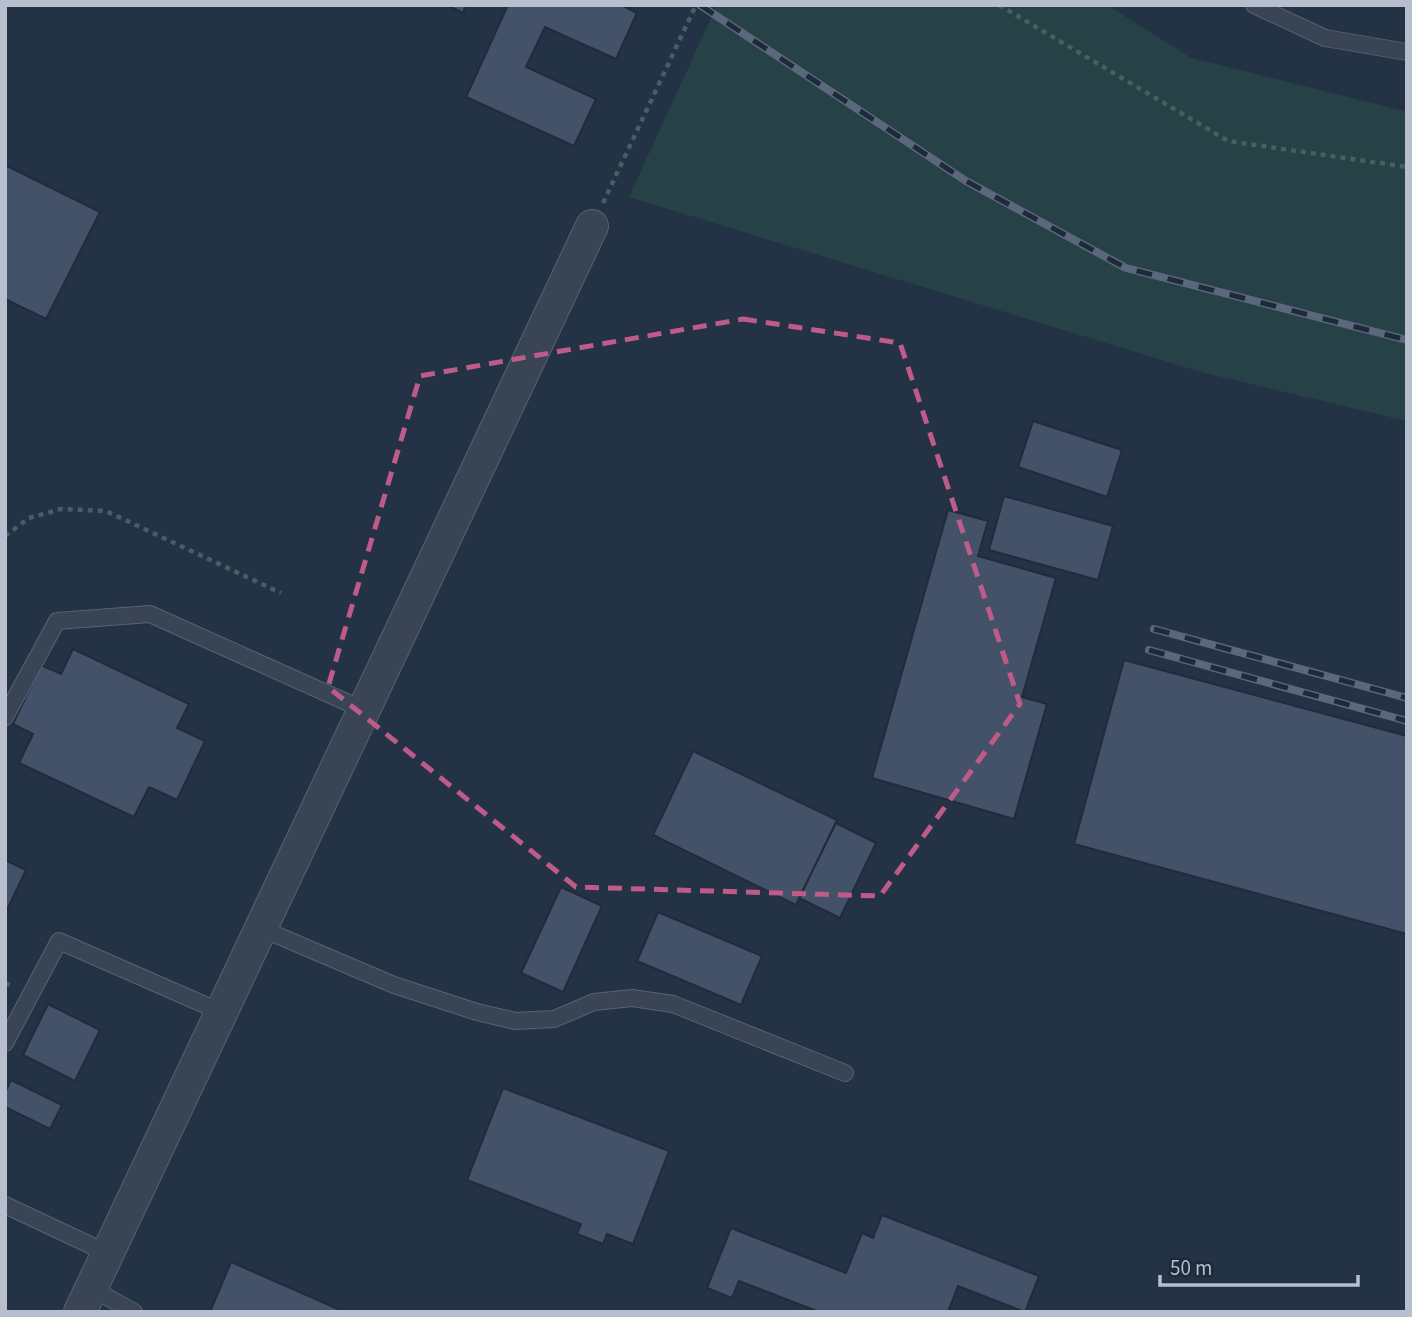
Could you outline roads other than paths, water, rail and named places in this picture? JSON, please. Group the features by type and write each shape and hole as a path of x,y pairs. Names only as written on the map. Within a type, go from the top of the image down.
{"street":[{"path":"85,1300 592,226"}],"lane":[{"path":"1254,5 1325,38 1407,52"},
{"path":"5,717 57,621 150,614 364,710"},
{"path":"260,928 394,985 477,1012 515,1021 554,1019 594,1002 632,998 673,1004 845,1073"},
{"path":"5,1043 59,942 221,1012"},
{"path":"5,1205 107,1253"},
{"path":"85,1300 134,1312"}],"railway":[{"path":"700,5 966,181 1126,268 1407,340"},
{"path":"1154,629 1407,698"},
{"path":"1149,650 1407,721"}]}
